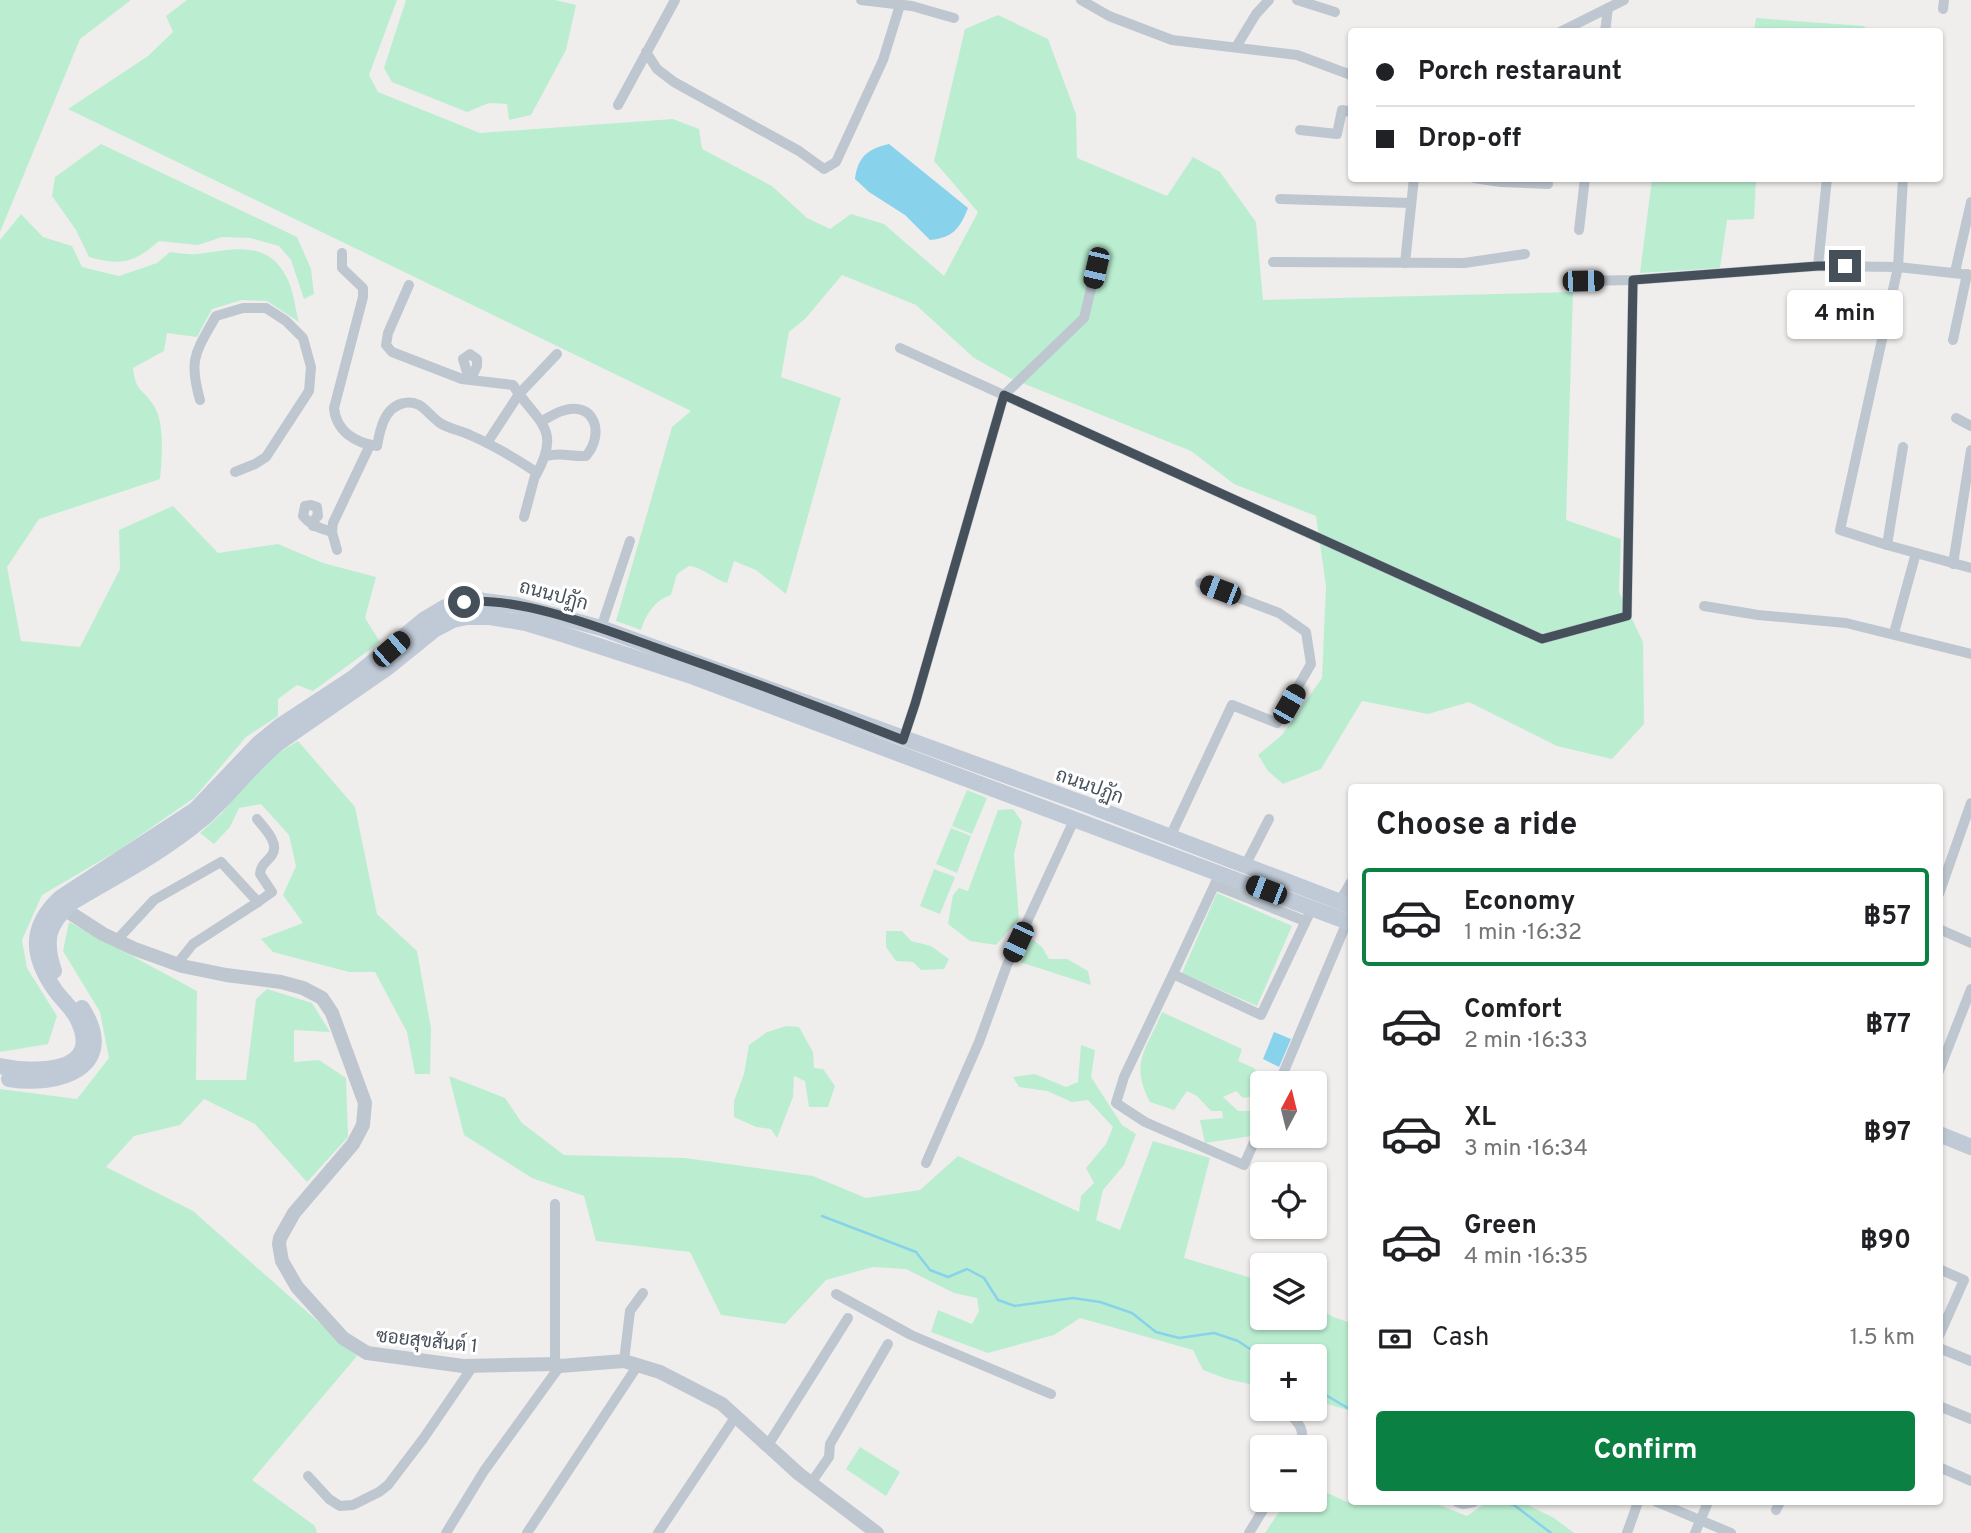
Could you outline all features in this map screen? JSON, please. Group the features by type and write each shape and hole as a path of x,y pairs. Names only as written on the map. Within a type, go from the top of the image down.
{"main road":[{"name":"ถนนปฏัก","path":"0,1077 49,1081 79,1068 93,1054 95,1036 90,1022 54,972 49,956 49,934 64,909 185,833 209,813 277,744 387,668 434,630 466,609 485,601 516,605 601,628 874,736 1309,914 1347,913"},
{"name":"ถนนปฏัก","path":"0,1066 37,1071 50,1069 76,1058 82,1051 84,1041 78,1017 54,989 37,952 38,929 49,909 60,898 195,810 246,755 280,726 353,678 425,619 445,607 466,609 559,633 874,736 903,740 1245,866 1347,913"},
{"path":"1943,1136 1971,1147"}],"street":[{"path":"618,105 675,0"},
{"path":"861,0 932,10 954,18"},
{"path":"1081,0 1109,16 1172,40 1297,55 1348,74"},
{"path":"1236,47 1255,14 1269,0"},
{"path":"1297,0 1335,12"},
{"path":"1595,14 1597,0"},
{"path":"1568,28 1625,0"},
{"path":"646,52 657,69 674,82 799,151 824,169 836,162 883,60 900,5"},
{"path":"1606,28 1608,8"},
{"path":"1300,130 1337,134 1342,110 1348,111"},
{"path":"1405,263 1414,182"},
{"path":"1524,182 1548,184"},
{"path":"1578,230 1585,182"},
{"path":"1818,266 1827,182"},
{"path":"1903,182 1898,267 1839,530 1971,568"},
{"path":"1280,199 1411,203"},
{"path":"1955,272 1971,202"},
{"path":"342,253 342,268 363,288 363,297 334,408 335,421 345,433 377,446 380,429 390,411 398,404 407,402 424,407 438,422 512,456 536,472 536,475"},
{"path":"1273,262 1464,263 1525,254"},
{"path":"1583,281 1633,280 1818,266 1898,267 1955,272 1969,275 1953,340"},
{"path":"903,740 1004,395 1084,318 1096,268"},
{"path":"900,348 1542,639 1627,616 1633,280"},
{"path":"409,285 388,333 386,345 392,352 462,379 513,385 542,421 549,439 547,456 536,475 524,517"},
{"path":"200,400 193,374 196,351 216,316 243,308 266,308 286,321 303,338 311,367 309,391 266,457 235,472"},
{"path":"487,443 519,394 557,354"},
{"path":"542,421 563,410 572,409 585,412 594,421 597,433 593,448 586,456 573,457 561,452 547,456"},
{"path":"1956,418 1971,426"},
{"path":"337,550 332,532 342,501 370,445"},
{"path":"1887,545 1903,447"},
{"path":"1953,564 1971,450"},
{"path":"313,526 332,532"},
{"path":"601,628 630,541"},
{"path":"1894,634 1916,553"},
{"path":"1170,837 1232,705 1277,723 1311,664 1306,632 1279,613 1200,583"},
{"path":"1704,606 1758,615 1846,623 1971,654"},
{"path":"1943,883 1971,803"},
{"path":"926,1163 979,1042 1007,965 1075,818"},
{"path":"177,964 193,944 272,892 260,874 261,865 272,856 274,841 257,819"},
{"path":"1245,866 1269,820"},
{"path":"117,940 154,900 221,862 258,902"},
{"path":"1218,879 1124,1077 1116,1103 1145,1122 1244,1165 1251,1148"},
{"name":"ซอยสุขสันต์ 1","path":"64,909 117,940 177,964 303,988 322,998 332,1013 365,1103 363,1125 353,1144 294,1213 280,1238 282,1261 297,1287 342,1338 359,1350 374,1354 472,1366 624,1361 660,1373 722,1404 811,1483 877,1533"},
{"path":"1284,1071 1347,913"},
{"path":"1173,974 1261,1014 1309,914"},
{"path":"1943,931 1971,943"},
{"path":"1943,1061 1971,989"},
{"path":"446,1533 484,1471 557,1365 555,1205"},
{"path":"1943,1271 1964,1280 1943,1326"},
{"path":"624,1361 630,1311 643,1293"},
{"path":"836,1294 911,1335 1051,1395"},
{"path":"768,1445 848,1318"},
{"path":"811,1483 829,1457 830,1444 888,1344"},
{"path":"1943,1350 1971,1361"},
{"path":"527,1533 638,1365"},
{"path":"308,1476 329,1499 340,1506 353,1505 379,1492 388,1485 423,1439 472,1366"},
{"path":"1943,1408 1971,1419"},
{"path":"658,1533 736,1416"},
{"path":"1943,1469 1971,1481"},
{"path":"1627,1533 1637,1505"},
{"path":"1665,1505 1731,1533"},
{"path":"1695,1533 1707,1505"},
{"path":"1249,1533 1262,1512"}],"green space":[{"path":"0,0 131,0 80,39 0,232"},
{"path":"187,0 397,0 369,75 378,92 480,133 673,119 699,129 702,149 772,186 807,218 830,229 851,214 884,224 944,276 978,212 934,161 965,29 998,15 1048,39 1076,114 1077,158 1167,196 1193,157 1220,172 1256,222 1263,300 1573,292 1566,520 1621,539 1619,592 1643,642 1644,724 1612,759 1557,746 1469,702 1428,714 1362,701 1321,769 1283,784 1268,771 1258,755 1282,735 1322,678 1326,586 1316,516 1234,484 1191,451 1010,378 974,358 916,305 842,275 805,319 789,332 781,377 841,398 786,594 756,570 734,561 727,583 689,566 677,574 671,595 652,608 641,630 616,621 672,427 691,411 68,109 148,56 173,32 166,16"},
{"path":"406,0 555,0 576,5 566,50 531,115 509,120 507,104 489,103 467,112 392,82 384,68"},
{"path":"1756,18 1865,28 1754,28"},
{"path":"101,144 297,237 311,269 314,294 304,299 291,260 279,246 250,238 222,237 198,245 159,241 142,254 119,262 89,257 76,230 52,196 55,177"},
{"path":"1652,182 1756,182 1754,219 1727,220 1720,268 1640,273"},
{"path":"21,214 43,237 72,246 82,267 119,276 157,263 170,252 194,254 237,249 261,252 280,267 288,280 299,322 267,301 242,300 212,309 197,337 167,333 164,351 133,368 138,386 154,406 160,421 160,479 39,519 7,567 21,641 80,647 120,569 119,530 173,506 218,553 278,544 323,563 376,577 365,618 380,642 313,691 297,685 278,699 278,716 246,737 194,798 119,850 42,895 22,940 27,968 57,1016 48,1044 0,1052 0,240"},
{"path":"298,741 355,807 377,914 417,951 431,1028 430,1074 415,1074 407,1032 375,972 349,972 273,952 261,939 303,923 283,895 296,866 289,835 261,804 239,808 230,827 214,844 200,833 221,814 268,759"},
{"path":"967,790 987,798 972,834 952,826"},
{"path":"1013,809 1022,822 1014,854 1019,919 996,945 970,941 948,924 953,895 959,888 968,891 998,810"},
{"path":"951,828 971,836 957,873 936,864"},
{"path":"934,869 955,877 940,914 920,906"},
{"path":"1217,893 1292,926 1257,1006 1182,973"},
{"path":"69,922 197,991 196,1080 246,1080 256,999 267,989 312,1003 330,1032 294,1030 294,1062 319,1060 346,1078 348,1137 307,1182 255,1124 204,1099 180,1125 134,1136 106,1167 193,1211 357,1356 252,1480 315,1526 317,1533 0,1533 0,1089 77,1099 109,1058 100,1012 63,951"},
{"path":"886,931 902,931 911,941 931,946 949,959 944,969 921,970 913,962 896,961 886,947"},
{"path":"1032,939 1042,947 1049,959 1067,959 1088,971 1091,985 1020,962"},
{"path":"1162,1012 1242,1049 1238,1061 1256,1071 1250,1071 1250,1097 1243,1098 1236,1091 1223,1097 1238,1111 1250,1111 1250,1136 1205,1143 1200,1120 1223,1118 1222,1111 1211,1111 1197,1096 1187,1091 1174,1110 1150,1102 1141,1077 1142,1056"},
{"path":"787,1026 799,1027 813,1052 814,1068 823,1069 835,1086 828,1107 809,1107 805,1081 794,1076 793,1097 777,1138 771,1129 756,1127 734,1117 734,1101 744,1074 749,1045 767,1032"},
{"path":"1081,1045 1095,1050 1091,1077 1122,1125 1136,1134 1124,1165 1103,1190 1096,1220 1120,1230 1153,1141 1210,1158 1184,1258 1250,1277 1250,1330 1327,1330 1327,1313 1348,1322 1348,1410 1327,1404 1327,1344 1250,1344 1250,1384 1203,1370 1193,1350 1080,1318 1054,1335 988,1353 931,1332 938,1310 972,1324 979,1311 977,1298 954,1293 906,1269 873,1267 826,1280 785,1324 721,1315 690,1252 596,1241 584,1196 532,1178 464,1135 449,1076 505,1098 522,1123 564,1155 685,1158 813,1176 866,1198 920,1190 958,1156 1079,1212 1081,1196 1094,1183 1086,1168 1106,1144 1113,1127 1088,1100 1072,1102 1047,1091 1019,1087 1013,1077 1035,1074 1066,1087 1078,1082"},
{"path":"860,1447 900,1472 886,1496 846,1469"},
{"path":"1327,1493 1348,1502 1348,1505 1440,1505 1467,1516 1483,1505 1528,1505 1554,1518 1574,1533 1265,1533 1279,1512 1327,1512"}],"water":[{"path":"889,144 968,208 962,222 950,235 930,240 905,215 869,192 855,179 865,155 875,148"},
{"path":"1274,1032 1291,1039 1279,1067 1263,1059"}],"waterway":[{"path":"822,1216 916,1252 930,1270 948,1277 967,1269 984,1278 998,1300 1015,1306 1073,1298 1100,1302 1132,1313 1156,1332 1179,1338 1214,1333 1238,1341 1250,1349"},
{"path":"1327,1396 1348,1408"},
{"path":"1514,1505 1551,1533"}],"route":[{"path":"464,602 477,600 516,605 601,628 903,740 1004,395 1542,639 1627,616 1633,280 1845,266"}]}
